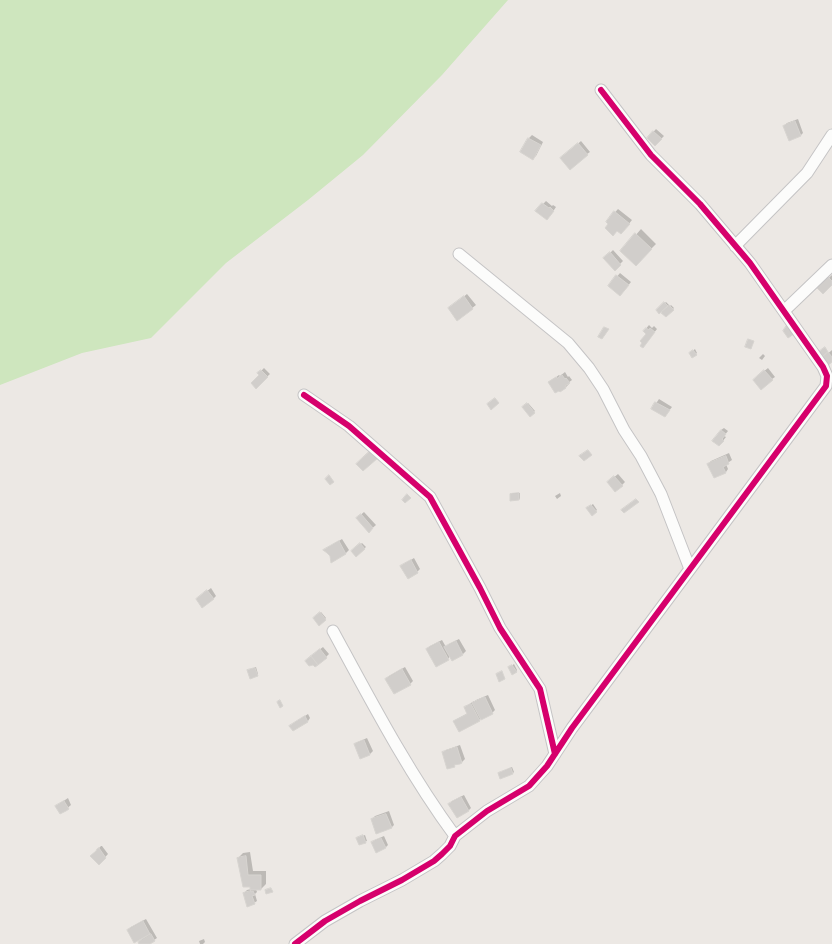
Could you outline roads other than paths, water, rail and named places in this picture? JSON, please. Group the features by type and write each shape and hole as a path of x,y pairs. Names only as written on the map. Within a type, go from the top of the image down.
{"street":[{"path":"295,944 325,921 360,901 402,880 434,861 450,846 455,836 487,811 529,786 547,766 572,728 826,386 827,376 823,367 750,263 700,204 651,155 601,90"},
{"path":"735,246 807,173 832,135"},
{"path":"460,254 568,343 589,368 603,390 624,430 641,456 661,494 690,569"},
{"path":"784,311 832,266"},
{"path":"304,395 349,426 430,497 480,588 500,628 540,689 555,754"},
{"path":"333,631 408,766 436,811 455,836"}]}
